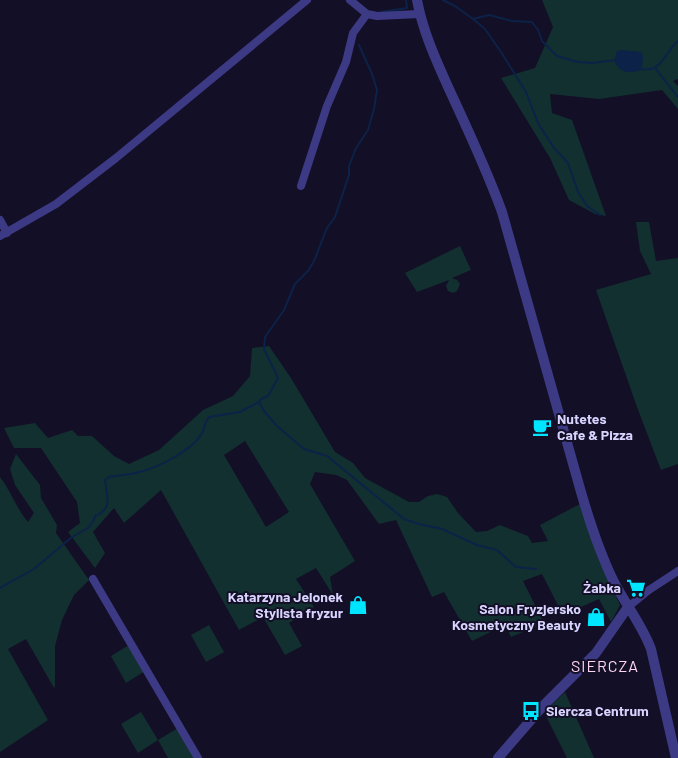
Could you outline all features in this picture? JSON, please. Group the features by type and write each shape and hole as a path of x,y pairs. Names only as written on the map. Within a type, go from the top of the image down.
{"street":[{"path":"0,220 3,235 56,204 116,158 307,0"},
{"path":"350,0 367,14 377,16 419,14"},
{"path":"417,0 419,14 432,51 497,197 587,510 606,564 652,650 676,758"},
{"path":"301,186 327,106 346,62 353,33 367,14"},
{"path":"498,758 542,706 596,653 628,607 649,590 678,571"},
{"path":"93,579 198,758"}],"green space":[{"path":"542,0 678,0 678,79 673,81 678,86 678,109 662,90 599,99 550,94 552,113 572,120 606,216 595,214 569,200 550,158 501,78 535,68 553,27"},
{"path":"636,222 649,222 656,261 678,258 678,464 661,470 596,290 651,274 640,251"},
{"path":"460,246 471,270 452,278 460,284 457,291 453,293 448,291 446,286 449,280 417,292 405,273"},
{"path":"269,346 291,378 335,452 353,463 365,478 409,502 419,502 428,496 437,494 447,497 458,513 476,532 487,531 500,525 528,536 532,543 548,541 540,525 580,504 598,559 620,605 611,622 599,599 563,615 542,574 523,581 544,623 511,637 505,625 472,641 444,592 432,597 396,520 379,524 347,480 336,475 315,472 310,484 355,561 330,577 333,595 316,568 296,579 314,607 289,623 302,646 285,655 263,617 239,630 161,490 124,523 114,508 93,532 105,553 95,568 68,532 80,523 77,502 41,448 14,448 4,428 35,423 48,438 72,430 78,436 92,436 114,456 129,464 159,450 203,410 233,396 250,376 252,348","holes":["245,441 289,512 266,527 224,455"]},
{"path":"16,454 40,485 41,498 57,525 56,533 89,580 74,595 62,620 55,646 54,688 26,639 8,649 48,720 0,752 0,477 28,522 34,513 15,485 10,469"},
{"path":"209,625 224,652 206,662 191,635"},
{"path":"129,645 145,671 126,683 111,656"},
{"path":"565,692 594,758 567,758 544,712"},
{"path":"141,712 158,740 138,753 121,724"},
{"path":"178,728 195,758 168,758 158,740"}],"water":[{"path":"617,51 641,52 643,56 642,69 625,72 619,68 614,60"}],"waterway":[{"path":"381,12 407,8 406,0"},
{"path":"443,0 455,6 485,29 526,92 538,123 554,148 568,163 578,192 587,206 600,215"},
{"path":"473,19 489,15 512,21 532,22 538,30 542,41 557,56 578,62 592,63 615,60"},
{"path":"641,69 654,68 659,65 678,41"},
{"path":"0,588 34,569 72,537 88,528 95,516 101,513 107,506 105,480 109,477 147,470 175,457 199,438 209,417 240,412 268,396 278,378 264,349 265,337 284,310 295,284 308,271 314,261 327,228 335,217 349,175 349,166 356,148 368,130 374,109 377,90 359,45"},
{"path":"655,68 678,97"},
{"path":"259,402 277,426 304,449 327,456 404,519 442,529 477,545 497,550 516,567 536,569"}],"place":[{"name":"Nutetes Cafe & Pizza","path":"542,427"},
{"name":"Żabka","path":"636,588"},
{"name":"Katarzyna Jelonek Stylista fryzur","path":"358,605"},
{"name":"Salon Fryzjersko Kosmetyczny Beauty","path":"596,617"},
{"name":"Siercza Centrum","path":"531,711"}],"district":[{"name":"SIERCZA","path":"605,666"}]}
